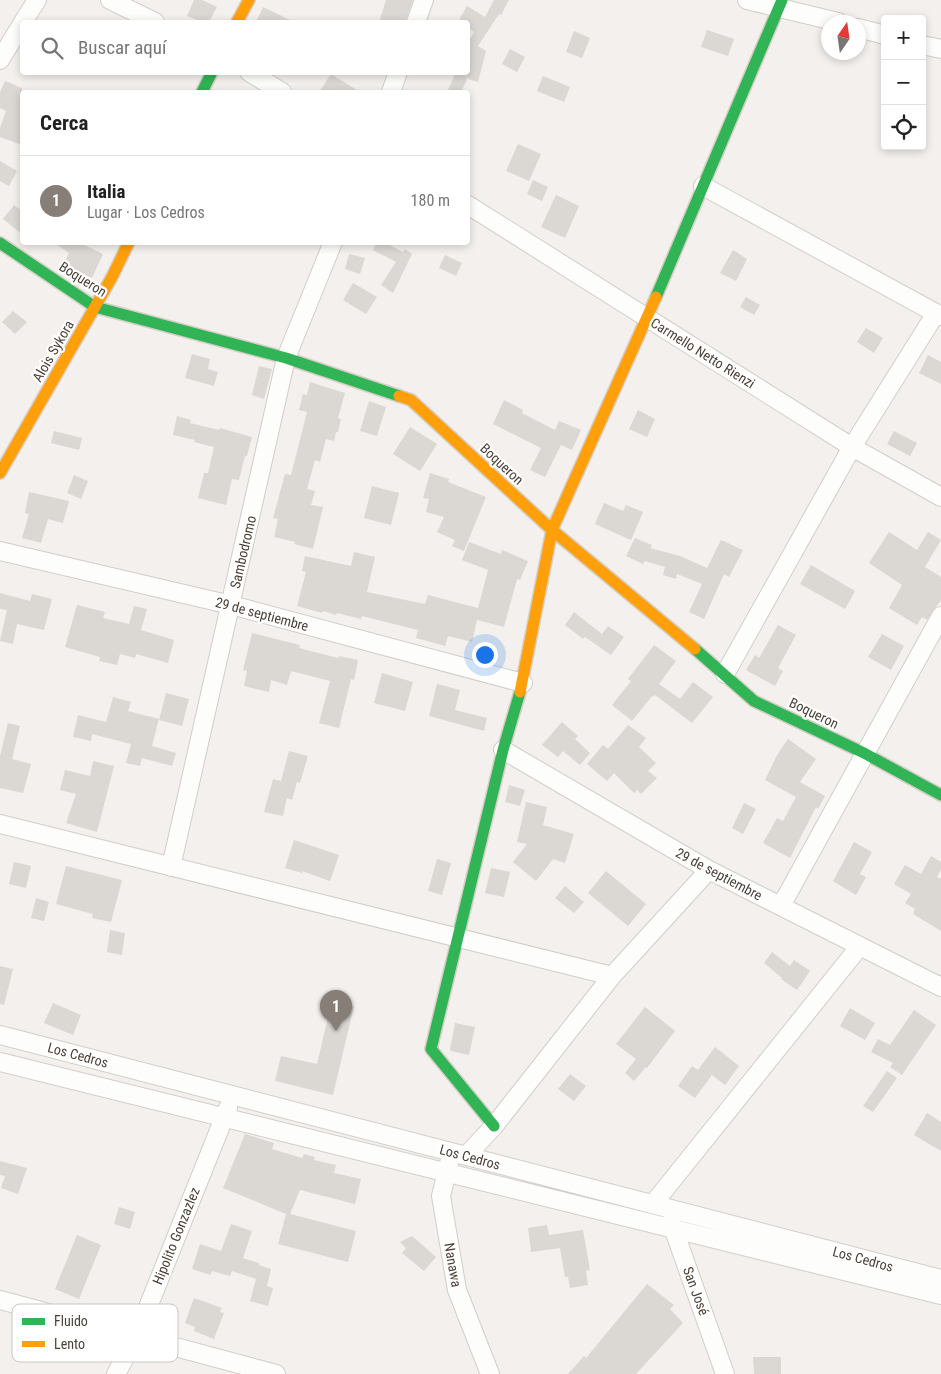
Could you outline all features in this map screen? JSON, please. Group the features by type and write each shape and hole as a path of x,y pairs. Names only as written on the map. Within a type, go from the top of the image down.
{"street":[{"path":"25,20 37,0"},
{"path":"110,0 151,20"},
{"path":"238,20 249,0"},
{"path":"417,20 424,0"},
{"path":"747,0 781,4 821,17"},
{"path":"494,1126 431,1049 456,937 522,683 552,530 647,318 781,4"},
{"path":"0,60 20,28"},
{"path":"866,30 881,34"},
{"path":"926,45 941,49"},
{"path":"203,90 210,75"},
{"path":"254,75 279,90"},
{"path":"392,90 397,75"},
{"path":"703,186 938,314 852,447 725,674"},
{"name":"Carmello Netto Rienzi","path":"470,207 852,447 941,497"},
{"name":"Boqueron","path":"0,243 95,307 286,358 411,400 552,530 725,674 754,701 864,753 941,795"},
{"name":"Alois Sykora","path":"0,473 95,307 127,245"},
{"name":"Sambodromo","path":"171,867 286,358 332,245"},
{"name":"29 de septiembre","path":"0,551 231,605 522,683"},
{"path":"780,906 941,616"},
{"name":"29 de septiembre","path":"504,750 709,870 941,987"},
{"path":"0,824 612,976"},
{"path":"459,1154 494,1126 612,976 709,870"},
{"path":"659,1206 860,946"},
{"name":"Los Cedros","path":"0,1035 941,1279"},
{"path":"0,1062 941,1296"},
{"name":"Hipolito Gonzazlez","path":"149,1304 233,1096"},
{"name":"Nanawa","path":"459,1154 447,1172 441,1196 457,1290 490,1374"},
{"name":"San José","path":"659,1206 674,1229 725,1374"},
{"path":"0,1300 15,1304"},
{"path":"178,1348 276,1374"},
{"name":"Hipolito Gonzazlez","path":"116,1374 122,1362"}],"building":[{"path":"194,0 202,0 217,7 210,20 197,20 187,16"},
{"path":"386,0 413,0 406,20 380,20"},
{"path":"494,0 509,0 501,15 499,14 478,46 486,51 478,82 468,79 468,77 462,90 448,90 455,75 470,75 470,39 474,32 470,29 470,20 460,20 460,18 467,6 485,17"},
{"path":"263,7 290,20 257,20"},
{"path":"707,30 734,39 728,56 701,47"},
{"path":"574,31 590,38 582,58 566,52"},
{"path":"510,49 525,57 517,72 502,64"},
{"path":"330,75 333,75 357,90 320,90"},
{"path":"543,76 570,87 564,102 537,91"},
{"path":"5,81 22,88 20,90 20,144 0,137 0,128 6,111 0,108 0,92"},
{"path":"518,144 541,154 529,181 506,171"},
{"path":"0,161 17,171 9,186 0,181"},
{"path":"533,180 548,187 542,201 527,194"},
{"path":"556,195 579,206 565,238 541,227"},
{"path":"14,205 20,210 20,232 3,219"},
{"path":"57,245 84,245 103,254 92,278 63,265 69,253"},
{"path":"376,245 390,245 403,252 405,249 412,254 393,293 381,285 396,262 373,250"},
{"path":"733,250 747,259 736,281 720,273"},
{"path":"349,254 365,258 360,274 345,269"},
{"path":"445,255 462,263 456,276 439,268"},
{"path":"353,283 377,297 366,314 343,300"},
{"path":"746,297 760,305 754,315 740,307"},
{"path":"13,311 27,322 15,334 2,322"},
{"path":"866,328 883,338 874,353 857,342"},
{"path":"192,354 210,359 208,369 218,372 214,386 185,378"},
{"path":"928,355 941,362 941,384 919,373"},
{"path":"259,366 272,369 264,399 252,395"},
{"path":"310,382 345,393 338,418 341,419 338,432 336,432 334,441 326,439 320,462 315,460 307,489 315,491 311,505 323,507 313,549 274,537 278,519 273,518 285,474 291,475 307,412 299,410 303,394 307,395"},
{"path":"504,400 523,410 522,413 555,430 559,421 581,430 572,450 561,445 545,477 530,470 541,448 493,424"},
{"path":"369,401 386,407 377,436 360,431"},
{"path":"638,410 655,419 647,437 629,429"},
{"path":"177,416 191,420 190,423 219,430 220,428 252,437 239,480 232,479 226,505 198,498 204,473 208,473 214,447 173,435"},
{"path":"410,427 437,444 420,471 393,454"},
{"path":"54,431 82,438 79,450 51,443"},
{"path":"894,431 917,443 910,456 887,444"},
{"path":"430,473 449,479 448,482 486,497 464,551 452,546 455,540 437,532 444,517 426,512 429,499 423,498"},
{"path":"74,475 88,481 81,499 67,493"},
{"path":"372,486 399,493 391,525 364,518"},
{"path":"29,492 69,501 63,523 48,519 41,543 22,538 29,514 25,513"},
{"path":"604,503 623,511 626,505 643,512 631,540 595,524"},
{"path":"889,532 917,550 928,532 941,540 925,567 941,577 941,600 927,620 922,617 917,625 889,608 902,585 869,563"},
{"path":"635,538 652,545 650,548 680,556 707,568 721,540 743,550 729,577 724,574 704,619 689,612 702,584 677,574 676,579 663,575 665,567 645,561 643,564 626,556"},
{"path":"469,542 501,554 502,550 528,561 520,580 517,579 504,627 477,620 472,642 448,636 445,646 416,638 418,630 362,616 361,619 337,613 336,615 323,611 322,613 297,606 306,572 302,571 305,556 351,566 354,552 375,557 367,592 425,604 428,595 478,608 488,570 462,560"},
{"path":"811,565 855,591 845,609 800,584"},
{"path":"0,593 30,601 32,594 52,599 44,630 17,624 13,644 0,641 7,610 0,609"},
{"path":"77,605 105,612 103,618 129,624 134,606 147,609 141,630 174,640 168,663 136,654 135,658 120,654 117,665 99,661 100,657 65,647"},
{"path":"574,612 602,634 608,626 624,637 611,655 585,637 583,639 565,625"},
{"path":"778,625 796,635 778,668 783,671 775,686 746,670 755,655 759,658"},
{"path":"252,633 300,645 299,648 338,658 339,656 358,660 354,680 351,679 339,728 319,723 330,681 291,671 287,685 271,680 269,692 244,686 247,671 243,670"},
{"path":"882,634 904,646 891,670 868,657"},
{"path":"654,645 676,661 659,684 680,699 693,682 713,697 692,723 655,695 652,696 632,721 612,705 631,681 628,679"},
{"path":"382,673 413,682 405,711 374,703"},
{"path":"437,684 460,690 455,710 487,718 484,731 429,716"},
{"path":"166,693 189,699 182,726 159,720"},
{"path":"113,697 131,702 128,711 159,719 152,746 176,753 172,766 142,758 140,766 126,763 131,744 92,734 91,741 73,737 78,715 106,722"},
{"path":"562,722 578,736 575,739 590,753 580,765 563,751 558,757 542,745"},
{"path":"8,723 20,726 12,759 31,764 23,793 0,788 0,756"},
{"path":"628,725 646,738 639,747 656,763 648,771 657,778 641,794 637,790 634,793 614,773 607,781 587,764 603,745 608,749"},
{"path":"788,739 816,759 800,782 825,796 818,809 816,807 790,858 763,843 777,818 783,821 796,797 765,780 777,755"},
{"path":"289,751 308,756 300,783 297,782 292,800 287,798 283,816 264,812 273,779 281,781"},
{"path":"93,761 114,766 97,832 66,823 76,794 60,790 65,770 90,776"},
{"path":"509,785 525,790 520,806 505,802"},
{"path":"526,802 547,807 543,825 574,834 565,863 553,859 536,881 513,862 527,844 517,842"},
{"path":"744,803 756,809 743,834 732,828"},
{"path":"294,840 339,855 330,881 302,871 302,873 285,868"},
{"path":"854,842 872,852 860,874 866,877 856,895 833,881"},
{"path":"931,856 941,862 941,869 937,877 941,879 941,931 913,914 915,909 905,903 911,894 894,884 905,865 921,874"},
{"path":"437,859 451,863 442,895 428,891"},
{"path":"14,862 31,866 26,888 9,884"},
{"path":"66,866 122,880 111,922 92,918 93,914 56,904"},
{"path":"491,868 510,872 504,897 485,893"},
{"path":"606,871 646,904 628,926 588,893"},
{"path":"565,886 584,902 574,913 555,898"},
{"path":"36,898 49,902 44,921 31,918"},
{"path":"110,930 125,933 122,955 107,952"},
{"path":"772,952 790,966 794,960 810,971 797,990 781,979 764,963"},
{"path":"0,966 13,969 4,1005 0,1004"},
{"path":"332,1000 354,1006 333,1095 275,1081 281,1056 317,1064"},
{"path":"53,1003 81,1015 73,1035 44,1023"},
{"path":"645,1007 675,1031 647,1068 634,1081 625,1073 636,1059 616,1044"},
{"path":"850,1008 875,1023 865,1040 840,1026"},
{"path":"914,1010 936,1025 902,1075 890,1067 893,1063 871,1052 878,1039 890,1045"},
{"path":"455,1023 475,1027 469,1055 451,1051 450,1049"},
{"path":"715,1047 739,1066 725,1085 712,1075 695,1098 678,1086 692,1066 698,1070"},
{"path":"887,1071 897,1078 873,1112 863,1106"},
{"path":"570,1074 586,1086 574,1101 558,1089"},
{"path":"927,1113 941,1122 941,1151 914,1135"},
{"path":"245,1134 274,1143 272,1149 302,1158 304,1154 315,1157 314,1160 336,1165 334,1173 361,1179 355,1204 300,1190 290,1214 356,1231 348,1262 278,1244 286,1214 223,1188"},
{"path":"0,1161 27,1168 18,1194 1,1188 5,1176 0,1175"},
{"path":"119,1207 135,1212 130,1229 114,1224"},
{"path":"231,1224 252,1231 243,1258 271,1269 267,1286 273,1288 268,1306 250,1301 256,1279 232,1271 230,1276 212,1271 211,1275 192,1269 200,1244 221,1251"},
{"path":"547,1225 549,1235 583,1230 590,1270 586,1271 588,1285 570,1288 568,1277 565,1277 560,1248 531,1252 528,1228"},
{"path":"77,1235 101,1245 79,1299 55,1289"},
{"path":"412,1236 436,1257 424,1271 402,1253 406,1248 400,1242"},
{"path":"647,1284 674,1305 670,1309 683,1323 636,1374 568,1374 584,1356 586,1358"},
{"path":"194,1298 222,1308 220,1312 224,1313 214,1339 194,1331 195,1327 185,1323"},
{"path":"753,1357 781,1357 781,1374 754,1374"}],"traffic: fast":[{"path":"656,297 782,0"},
{"path":"203,90 210,75"},
{"path":"0,243 95,307 286,358 399,396"},
{"path":"695,649 754,701 864,753 941,795"},
{"path":"494,1126 431,1049 503,750 520,692"}],"traffic: slow":[{"path":"238,20 249,0"},
{"path":"0,473 112,277 128,245"},
{"path":"520,692 552,530 656,297"},
{"path":"399,396 411,400 552,530 695,649"}],"place":[{"name":"Italia","path":"336,1031"}]}
